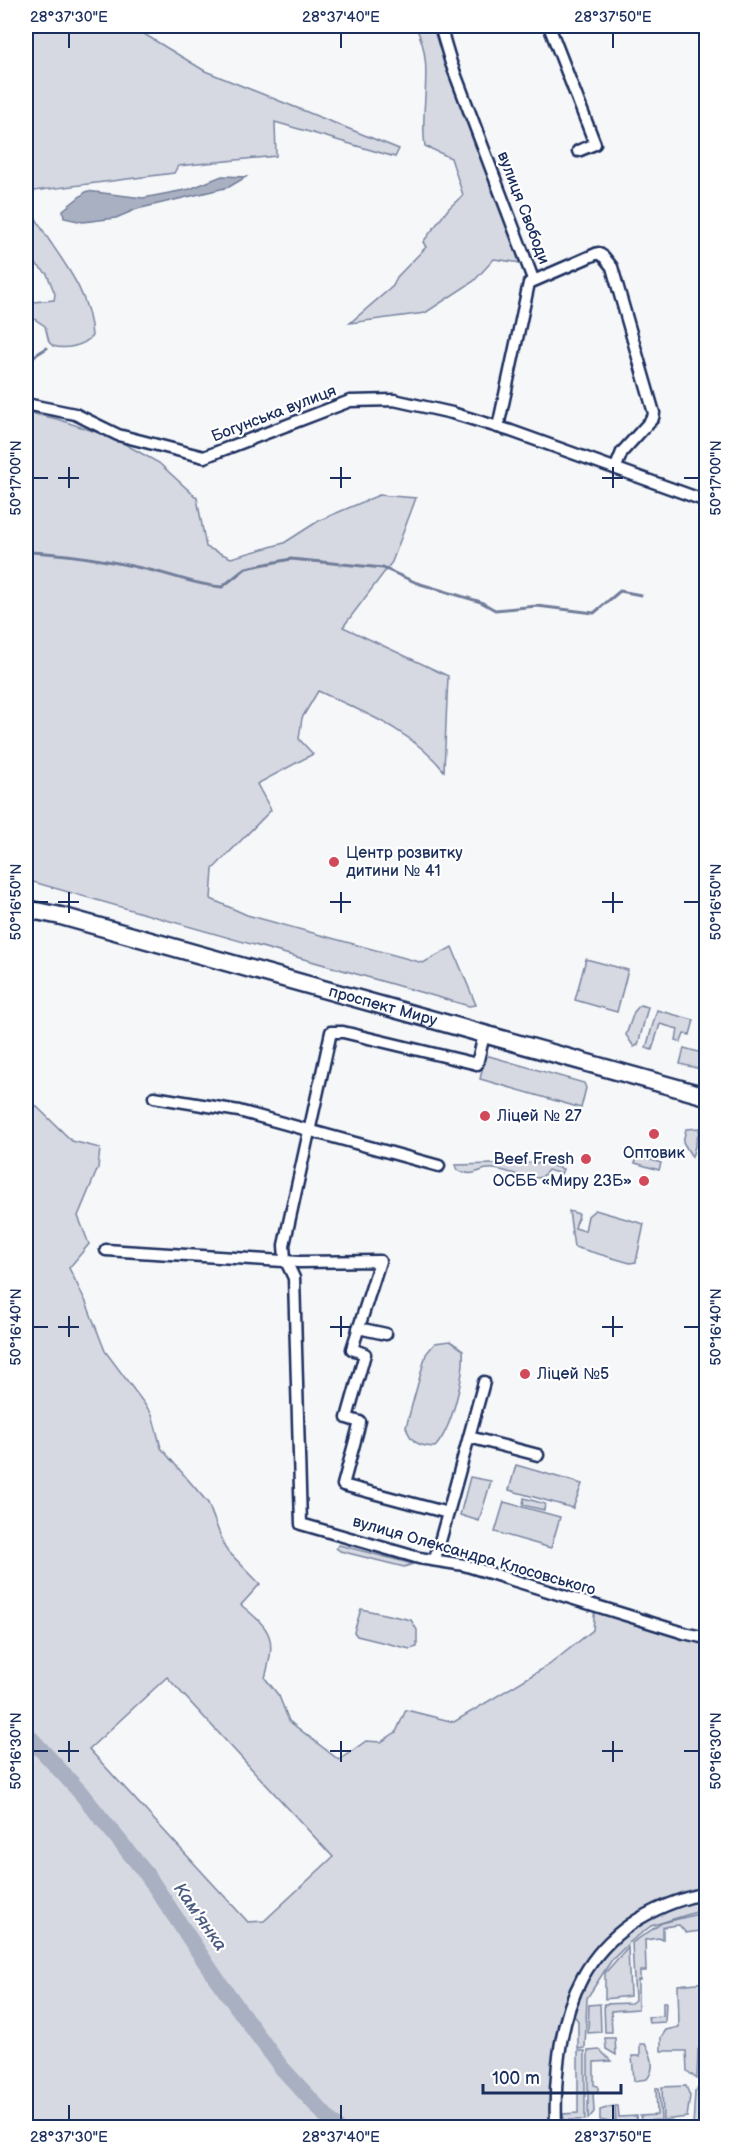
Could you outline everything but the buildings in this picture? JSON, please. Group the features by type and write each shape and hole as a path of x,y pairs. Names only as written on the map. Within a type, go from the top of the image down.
{"main road":[{"name":"проспект Миру","path":"26,901 61,916"},
{"name":"проспект Миру","path":"26,909 61,916 706,1096"}],"street":[{"name":"вулиця Свободи","path":"440,26 533,279 598,253 612,267 654,413 653,418 622,452 616,467"},
{"path":"549,26 596,144 578,151"},
{"path":"704,26 706,30"},
{"path":"498,427 529,283 533,279"},
{"name":"Богунська вулиця","path":"26,404 75,414 118,435 204,457 350,401 394,400 498,427 616,467 706,501"},
{"path":"285,1260 284,1245 331,1032 343,1032 477,1064 484,1035"},
{"path":"154,1097 239,1111 439,1166"},
{"path":"106,1250 334,1263 380,1261 352,1349 365,1354 347,1418 360,1422 343,1485 448,1513"},
{"name":"вулиця Олександра Клосовського","path":"285,1260 294,1278 301,1524 419,1558 464,1565 706,1638"},
{"path":"358,1328 386,1334"},
{"path":"435,1559 484,1382"},
{"path":"469,1437 538,1455"},
{"path":"556,2127 556,2071 561,2032 573,1994 589,1966 619,1933 642,1917 683,1898 706,1893"}],"shaded area":[{"path":"26,26 131,26 205,71 399,149 395,157 275,122 276,156 178,166 174,173 26,192 26,86 29,81 31,32"},
{"path":"415,26 440,26 528,264 494,259 474,281 425,313 350,323 393,286 397,277 426,247 423,242 449,208 463,195 451,158 425,146 425,55"},
{"path":"26,203 72,275 88,310 92,336 79,345 63,348 53,346 49,342 45,326 30,316 28,308 33,302 54,300 55,294 47,274 26,255"},
{"path":"26,412 57,419 114,438 159,463 197,498 206,547 231,558 284,543 320,520 379,495 416,498 392,562 343,627 448,676 444,771 417,744 402,733 318,691 302,718 299,739 313,754 257,784 271,810 213,869 211,899 247,915 423,963 452,947 476,1005 469,1006 26,880"},
{"path":"586,959 628,970 617,1012 575,1000"},
{"path":"640,1005 648,1007 638,1045 634,1047 626,1035 634,1012"},
{"path":"657,1010 694,1020 690,1035 684,1034 681,1042 676,1040 678,1029 660,1024 652,1050 646,1048"},
{"path":"26,1046 31,1064 33,1103 72,1141 100,1148 98,1168 78,1216 89,1244 69,1268 86,1302 105,1351 152,1414 161,1448 208,1503 225,1548 260,1584 241,1605 260,1622 269,1636 271,1644 265,1678 279,1696 289,1721 339,1760 366,1741 381,1742 396,1732 406,1710 454,1722 549,1665 593,1630 595,1605 706,1638 706,1893 683,1898 619,1933 569,2005 556,2127 26,2127","holes":["167,1677 333,1857 264,1921 248,1922 89,1749"]},
{"path":"684,1048 706,1054 704,1070 680,1064"},
{"path":"489,1056 584,1083 586,1088 581,1108 480,1079 485,1057"},
{"path":"700,1128 692,1157 683,1142 686,1129"},
{"path":"638,1156 661,1163 659,1170 635,1163"},
{"path":"542,1163 563,1169 561,1174 548,1170 542,1177 530,1178 488,1169 469,1173 457,1170 455,1165"},
{"path":"595,1210 644,1224 636,1262 630,1263 574,1247 569,1211 579,1214 575,1228 585,1231 588,1216"},
{"path":"450,1341 463,1350 462,1373 456,1401 441,1439 435,1447 424,1446 413,1440 406,1427 426,1354 435,1343"},
{"path":"516,1465 582,1484 573,1508 509,1490"},
{"path":"470,1477 491,1481 479,1521 460,1515"},
{"path":"524,1498 545,1504 544,1510 523,1505"},
{"path":"504,1502 560,1517 551,1548 495,1532"},
{"path":"339,1545 413,1564 404,1567 340,1551 336,1548"},
{"path":"361,1609 411,1620 417,1630 417,1647 410,1649 357,1636 354,1632"},
{"path":"706,1899 706,1909 651,1926 611,1961 587,1998 585,2048 578,2049 578,2021 573,2014 575,2005 588,1980 610,1950 638,1926 654,1917 670,1909"},
{"path":"706,1912 706,1930 686,1933 679,1925 663,1927 663,1940 659,1938 645,1940 646,1971 640,1971 640,1980 638,1980 638,2009 611,2011 612,2032 605,2032 604,2004 631,2003 635,2000 632,1943 662,1923"},
{"path":"628,1947 630,1996 605,1999 605,1973"},
{"path":"706,1982 706,2038 698,2050 697,2079 687,2071 686,2051 661,2051 661,2037 666,2030 679,2027 678,1985"},
{"path":"663,2002 666,2002 665,2022 649,2023 648,2017 663,2016"},
{"path":"600,2004 601,2032 588,2033 589,2005"},
{"path":"605,2038 615,2038 616,2055 606,2049"},
{"path":"640,2044 645,2044 650,2053 651,2070 647,2079 634,2081 632,2056 640,2056"},
{"path":"600,2050 611,2061 594,2062 594,2085 598,2086 598,2092 593,2092 594,2112 588,2119 588,2051"},
{"path":"578,2051 585,2051 585,2120 564,2120 563,2114 578,2113"},
{"path":"686,2086 690,2096 687,2117 663,2120 662,2087"},
{"path":"706,2086 706,2127 693,2127 695,2092 698,2088"},
{"path":"656,2088 659,2088 661,2120 641,2121 640,2116 657,2115"},
{"path":"613,2106 614,2123 600,2120 600,2110"},
{"path":"615,2106 618,2106 619,2117 637,2116 636,2121 616,2122"}],"water":[{"path":"222,176 246,177 229,187 137,209 116,218 83,222 64,218 63,210 87,191 143,198 190,189"}],"waterway":[{"path":"26,361 47,348"},
{"path":"26,552 106,561 154,571 195,583 222,587 246,568 291,559 383,568 417,583 481,602 495,610 537,606 594,613 620,591 641,595"},
{"name":"Кам'янка","path":"26,1733 80,1792 148,1876 216,1978 281,2067 337,2128"}],"place":[{"name":"Центр розвитку дитини № 41","path":"334,862"},
{"name":"Ліцей № 27","path":"485,1116"},
{"name":"Оптовик","path":"654,1134"},
{"name":"Beef Fresh","path":"586,1159"},
{"name":"ОСББ «Миру 23Б»","path":"644,1181"},
{"name":"Ліцей №5","path":"525,1374"}]}
